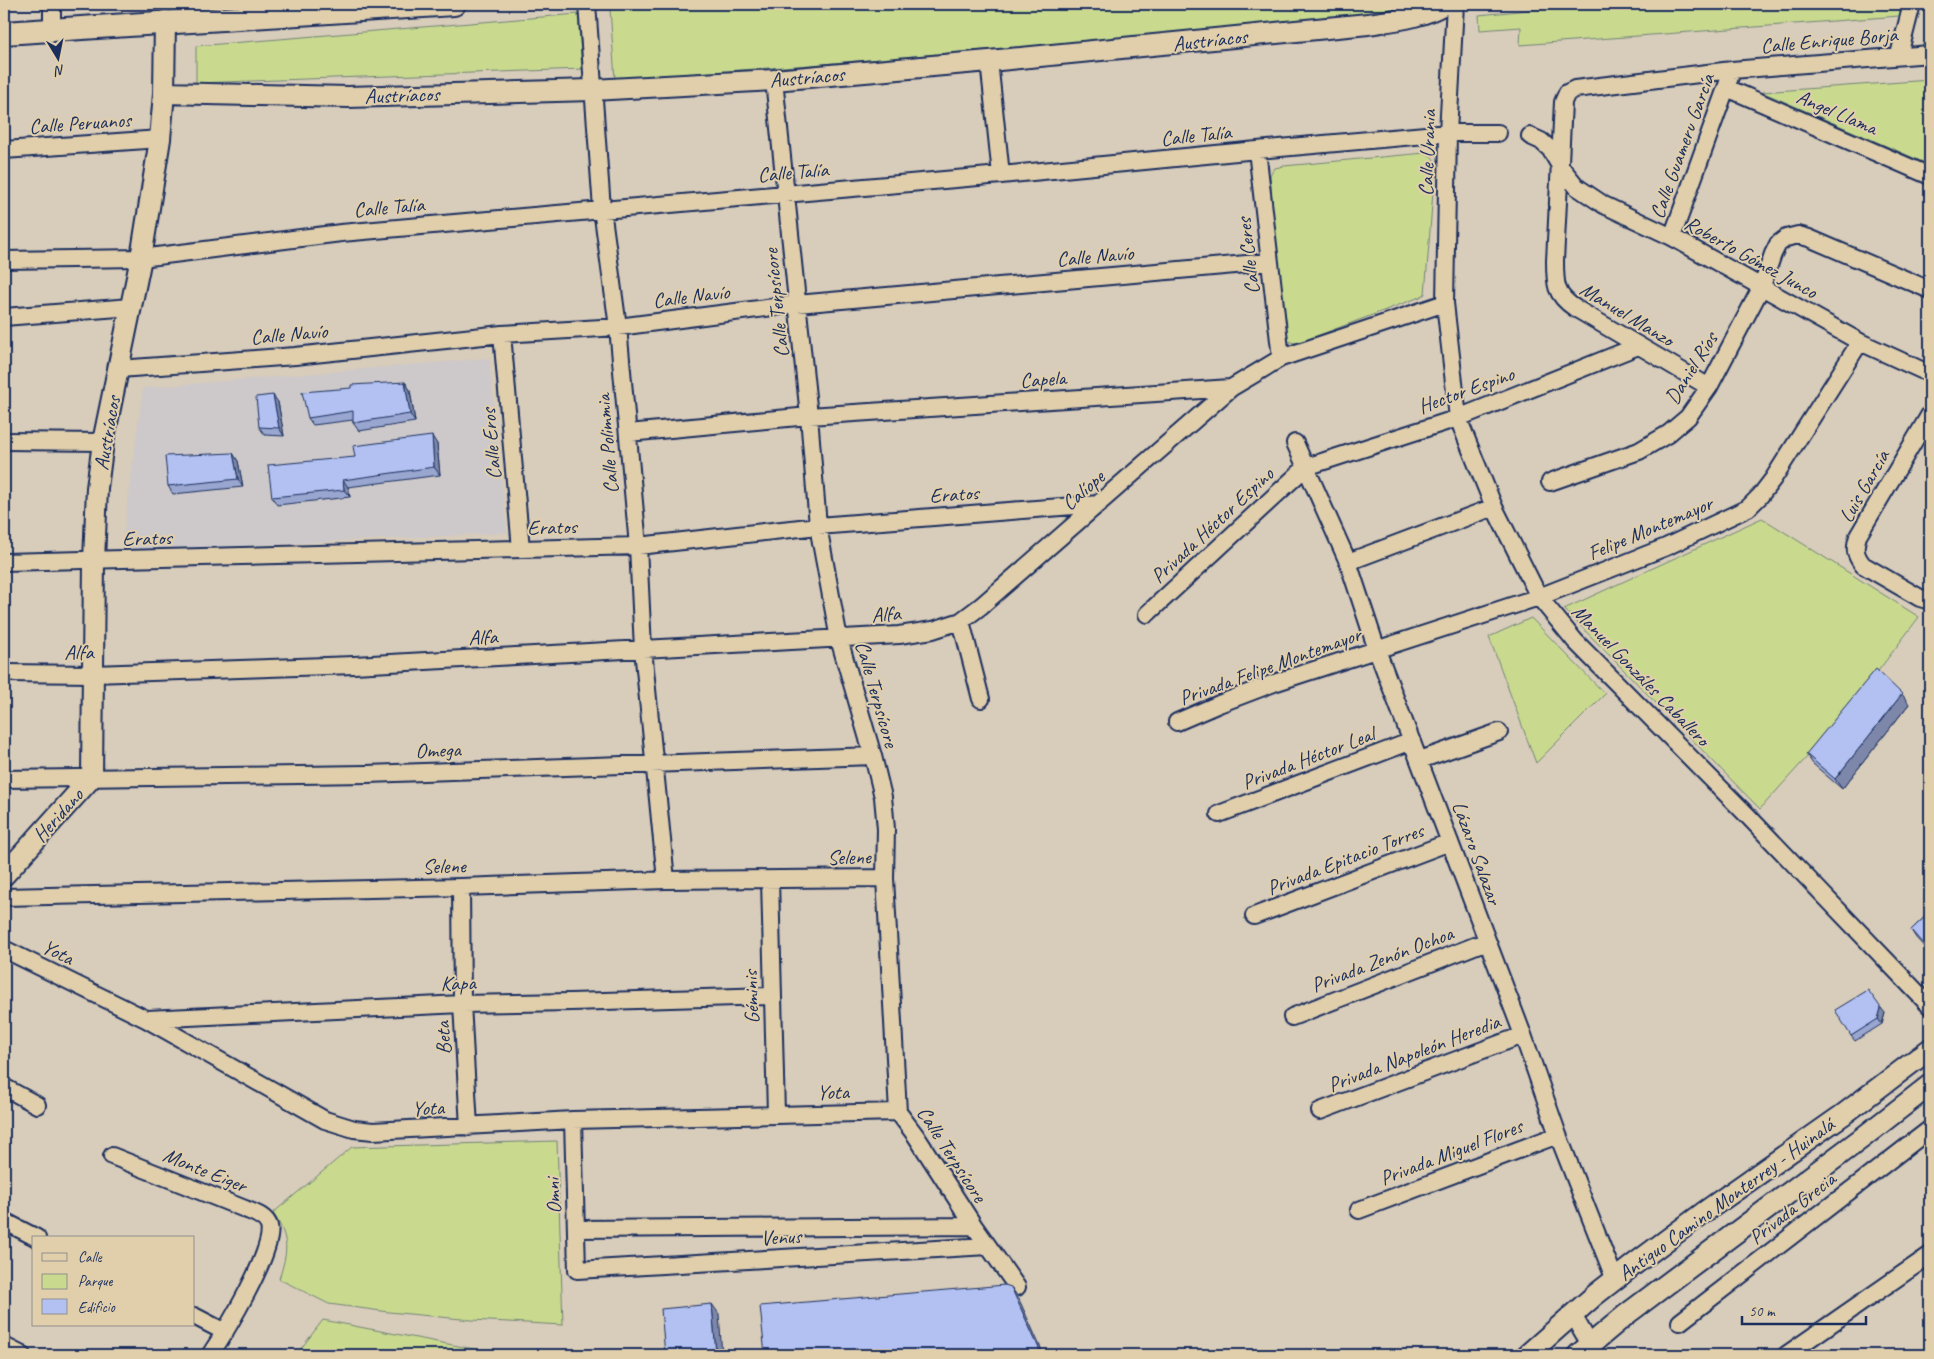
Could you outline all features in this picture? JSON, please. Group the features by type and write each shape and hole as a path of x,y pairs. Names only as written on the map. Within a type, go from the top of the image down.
{"main road":[{"path":"4,33 345,7 454,4"}],"street":[{"path":"52,4 52,30"},
{"name":"Calle Polimmia","path":"587,4 602,209 618,326 638,546 643,649 666,880"},
{"name":"Austríacos","path":"164,93 348,97 592,90 774,80 989,62 1368,24 1413,17 1436,9 1444,4"},
{"name":"Calle Urania","path":"1445,303 1448,133 1455,4"},
{"path":"1899,56 1912,4"},
{"name":"Austríacos","path":"92,777 94,561 97,488 103,442 141,258 160,138 164,93 166,21"},
{"name":"Calle Enrique Borja","path":"1732,70 1930,54"},
{"path":"989,62 1001,175"},
{"path":"1560,166 1563,102 1567,93 1575,89 1732,70"},
{"name":"Calle Guameru García","path":"1672,237 1732,70"},
{"name":"Calle Terpsícore","path":"774,80 809,416 818,526 839,638 874,756 883,797 886,829 885,878 898,1112 916,1136 974,1226 1017,1286"},
{"name":"Angel Llama","path":"1727,88 1930,176"},
{"name":"Calle Talía","path":"4,260 141,258 341,233 1001,175 1448,133 1498,133"},
{"name":"Roberto Gómez Junco","path":"1530,136 1541,141 1550,149 1560,166 1577,187 1604,205 1672,237 1860,342 1930,374"},
{"name":"Calle Peruanos","path":"4,150 160,138"},
{"name":"Calle Ceres","path":"1257,150 1281,358"},
{"name":"Manuel Manzo","path":"1560,166 1555,261 1555,282 1558,293 1565,302 1709,387"},
{"name":"Daniel Ríos","path":"1550,482 1639,451 1668,434 1688,417 1709,387 1762,286 1778,244 1786,238 1798,235 1809,238 1930,290"},
{"name":"Calle Navío","path":"119,369 295,356 502,334 618,326 797,304 1269,262"},
{"name":"Capela","path":"628,433 809,416 1231,388 1281,358 1445,303"},
{"name":"Manuel Gonzáles Caballero","path":"1445,303 1458,418 1494,507 1539,597 1575,641 1747,815 1930,1006"},
{"path":"4,317 131,307"},
{"name":"Calle Eros","path":"502,334 521,549"},
{"name":"Felipe Montemayor","path":"1377,650 1539,597 1666,547 1748,508 1773,479 1860,342"},
{"name":"Hector Espino","path":"1306,467 1458,418 1638,346"},
{"name":"Calíope","path":"962,621 1003,588 1231,388"},
{"name":"Luis García","path":"1930,414 1858,536 1855,547 1856,557 1863,565 1920,598 1930,601"},
{"path":"4,441 103,442"},
{"name":"Lázaro Salazar","path":"1295,443 1348,562 1377,650 1420,760 1523,1034 1558,1135 1614,1280"},
{"name":"Privada Héctor Espino","path":"1147,614 1306,467"},
{"name":"Eratos","path":"4,562 638,546 818,526 1099,504"},
{"path":"1348,562 1494,507"},
{"path":"962,621 981,699"},
{"name":"Alfa","path":"4,673 93,674 354,665 899,636 933,630 962,621"},
{"name":"Privada Felipe Montemayor","path":"1177,722 1274,683 1377,650"},
{"path":"1420,760 1499,732"},
{"name":"Privada Héctor Leal","path":"1219,814 1412,741"},
{"name":"Omega","path":"4,779 367,774 874,756"},
{"name":"Heridano","path":"4,875 92,777"},
{"name":"Privada Epitacio Torres","path":"1254,916 1450,842"},
{"name":"Selene","path":"4,897 460,887 666,880 885,878"},
{"name":"Géminis","path":"770,880 776,1114"},
{"name":"Beta","path":"460,887 462,1004 469,1127"},
{"name":"Privada Zenón Ochoa","path":"1292,1017 1487,941"},
{"name":"Yota","path":"4,949 146,1019 325,1120 354,1129 372,1131 573,1120 898,1112"},
{"name":"Kapa","path":"146,1019 462,1004 772,996"},
{"name":"Privada Napoleón Heredia","path":"1320,1111 1523,1034"},
{"name":"Antiguo Camino Monterrey - Huinalá","path":"1527,1355 1614,1280 1703,1213 1844,1114 1930,1049"},
{"name":"Antiguo Camino Monterrey - Huinalá","path":"1588,1352 1627,1314 1930,1085"},
{"path":"4,1087 37,1105"},
{"path":"1844,1114 1862,1138"},
{"name":"Omni","path":"573,1120 577,1270"},
{"name":"Privada Grecia","path":"1680,1322 1930,1129"},
{"name":"Privada Miguel Flores","path":"1359,1210 1558,1135"},
{"name":"Monte Eiger","path":"112,1156 264,1217 270,1234 266,1251 225,1332"},
{"path":"4,1221 33,1236"},
{"name":"Venus","path":"576,1229 974,1226"},
{"name":"Venus","path":"577,1270 988,1246"},
{"path":"1786,1355 1930,1255"},
{"path":"1573,1315 1588,1352"},
{"path":"195,1317 225,1332 210,1355"},
{"path":"4,1346 22,1355"}],"shaded area":[{"path":"489,358 507,533 121,552 143,388"}],"green space":[{"path":"671,4 1408,4 1370,17 810,65 615,79 610,9"},
{"path":"1589,4 1901,4 1899,16 1520,45 1521,27 1480,30 1479,15"},
{"path":"578,14 582,69 196,83 196,46"},
{"path":"1930,80 1930,165 1762,92"},
{"path":"1425,153 1433,158 1435,166 1425,294 1298,343 1288,340 1283,331 1270,175 1275,168"},
{"path":"1762,518 1919,617 1844,716 1760,809 1564,609"},
{"path":"1531,618 1605,694 1536,763 1489,637"},
{"path":"557,1141 563,1325 472,1320 329,1304 279,1279 286,1253 286,1245 279,1222 273,1213 352,1147"},
{"path":"323,1320 505,1355 296,1355"}],"building":[{"path":"405,382 410,414 353,423 353,411 308,418 302,392 351,388 351,385"},
{"path":"273,395 279,428 259,427 256,397"},
{"path":"432,436 434,467 343,480 344,490 272,497 268,465 355,457 353,446"},
{"path":"233,453 238,479 168,486 165,456"},
{"path":"1876,669 1902,694 1835,779 1806,754"},
{"path":"1930,821 1930,829 1926,826"},
{"path":"1930,912 1930,952 1911,930"},
{"path":"1868,990 1881,1008 1878,1019 1851,1036 1835,1010"},
{"path":"1005,1285 1011,1287 1042,1355 765,1355 760,1306"},
{"path":"712,1304 716,1355 665,1355 661,1309"}]}
